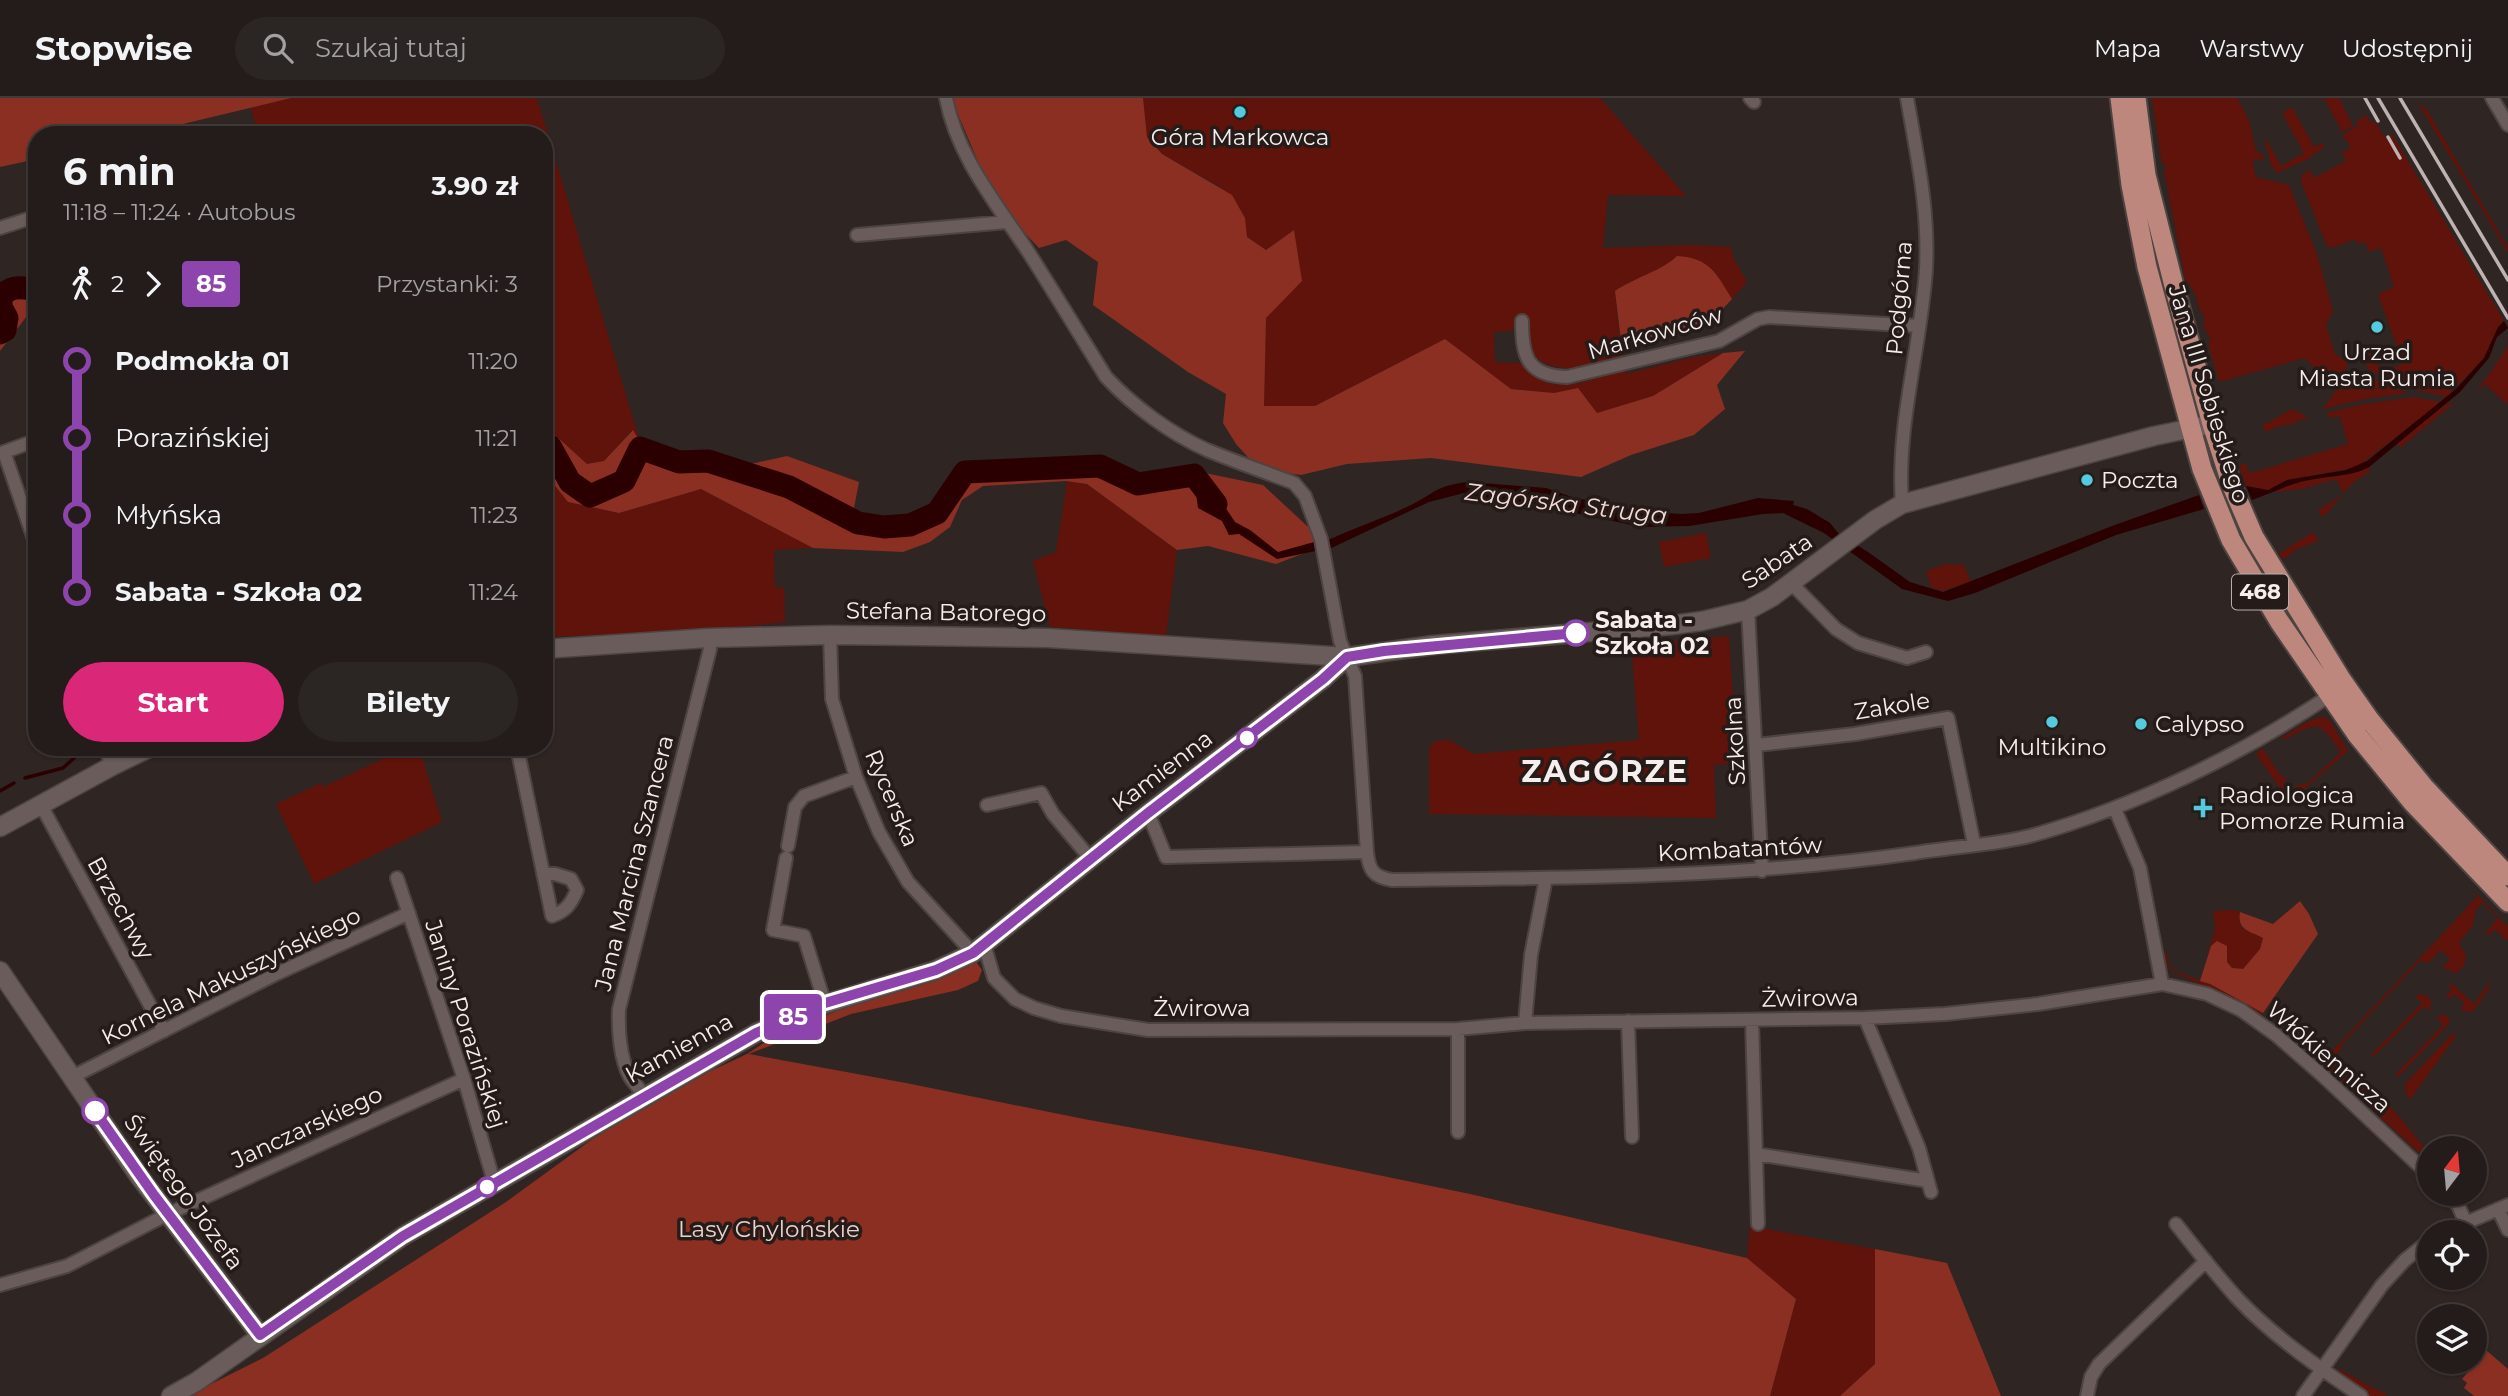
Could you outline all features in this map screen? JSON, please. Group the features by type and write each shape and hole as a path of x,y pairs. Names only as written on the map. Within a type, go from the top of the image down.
{"main road":[{"name":"Jana III Sobieskiego","path":"2120,99 2144,163 2155,215 2212,424 2232,486 2254,537 2337,690 2358,736 2406,795 2508,902"},
{"name":"Jana III Sobieskiego","path":"2120,99 2140,238 2202,470 2231,540 2273,612 2337,690 2508,876"}],"street":[{"path":"946,98 958,141 1105,377 1116,389 1192,442 1294,483 1306,496 1321,539 1340,640 1355,676 1367,852 1166,857 1148,813"},
{"name":"Podgórna","path":"1902,504 1900,460 1926,269 1926,210 1907,98"},
{"path":"2492,98 2508,125"},
{"path":"0,228 28,219"},
{"path":"857,235 1007,222"},
{"name":"Markowców","path":"1521,321 1522,348 1528,361 1543,374 1554,377 1567,377 1719,341 1758,319 1769,317 1919,326"},
{"name":"Sabata","path":"1347,657 1446,644 1702,621 1748,610 1791,583 1875,520 1902,504 2212,424"},
{"path":"28,443 4,452 28,522"},
{"path":"1791,583 1836,629 1857,643 1907,658 1926,652"},
{"name":"Szkolna","path":"1748,610 1762,871"},
{"name":"Stefana Batorego","path":"553,648 708,638 830,635 1048,638 1347,657"},
{"name":"Rycerska","path":"830,635 832,699 856,777 879,832 908,882 978,949"},
{"name":"Jana Marcina Szancera","path":"644,1096 626,1066 618,1024 619,1009 710,649 708,638"},
{"name":"Kamienna","path":"171,1396 196,1382 403,1236 756,1033 825,1003 936,970 978,949 1090,858 1323,679 1347,657"},
{"name":"Kombatantów","path":"1367,852 1374,874 1392,880 1546,878 1762,871 1833,865 2029,836 2115,809 2256,740 2337,690"},
{"name":"Zakole","path":"1757,745 1855,734 1948,718 1974,844"},
{"path":"109,756 112,766"},
{"path":"0,827 133,756"},
{"path":"519,756 543,874"},
{"path":"825,1003 804,936 773,930 795,807 804,796 856,777"},
{"path":"987,805 1041,793 1053,814 1090,858"},
{"name":"Brzechwy","path":"41,805 164,1031"},
{"path":"2115,809 2140,868 2162,984"},
{"name":"Janiny Porazińskiej","path":"397,878 464,1079 494,1182"},
{"path":"1525,1023 1531,955 1546,878"},
{"name":"Kornela Makuszyńskiego","path":"72,1077 276,974 409,913"},
{"name":"Żwirowa","path":"978,949 994,978 1015,999 1034,1008 1084,1021 1148,1030 1458,1029 1525,1023 1865,1018 1945,1014 2038,1004 2162,984"},
{"name":"Świętego Józefa","path":"0,971 168,1214 260,1335"},
{"name":"Włókiennicza","path":"2162,984 2207,994 2241,1010 2276,1035 2323,1076 2417,1164"},
{"path":"1756,1154 1929,1186 1919,1148 1865,1018"},
{"path":"1752,1020 1758,1224"},
{"path":"1628,1021 1632,1137"},
{"path":"1458,1029 1458,1132"},
{"name":"Janczarskiego","path":"0,1285 67,1266 168,1214 464,1079"},
{"path":"2468,1220 2503,1207 2508,1230"},
{"path":"2176,1224 2258,1318 2321,1370 2361,1396"},
{"path":"2303,1396 2382,1285 2417,1250"},
{"path":"2087,1396 2091,1377 2099,1364 2206,1261"}],"shaded area":[{"path":"291,98 537,98 545,126 256,126 251,108"},
{"path":"1143,98 1600,98 1686,196 1608,195 1603,248 1691,245 1731,247 1733,257 1747,282 1732,299 1715,272 1677,256 1615,291 1622,360 1575,368 1550,365 1540,361 1531,350 1528,320 1515,320 1515,327 1511,331 1494,332 1495,362 1520,363 1544,381 1569,385 1624,369 1626,374 1723,353 1653,396 1597,414 1578,388 1554,393 1511,389 1445,339 1315,406 1263,406 1266,318 1301,281 1294,230 1266,250 1247,237 1242,211 1220,187 1162,154 1147,137"},
{"path":"2152,98 2237,98 2249,120 2256,151 2261,153 2264,160 2254,159 2256,177 2289,185 2317,254 2333,311 2326,325 2335,354 2348,362 2346,371 2315,384 2323,378 2305,358 2219,382 2202,311 2185,278"},
{"path":"2324,98 2339,98 2353,126 2342,132"},
{"path":"2415,98 2426,108 2508,248 2508,253"},
{"path":"2292,107 2314,147 2323,143 2324,147 2308,159 2277,173 2271,165 2265,141 2267,140 2281,166 2304,153 2282,113"},
{"path":"2367,115 2385,138 2392,134 2504,321 2498,327 2484,358 2446,397 2397,385 2368,369 2362,353 2372,349 2381,372 2403,364 2378,294 2394,287 2381,248 2369,252 2365,242 2358,244 2355,239 2332,248 2327,246 2301,182 2302,175 2310,170 2314,178 2346,161 2342,152 2351,148 2343,135"},
{"path":"553,151 640,442 632,430 604,461 587,464 553,433"},
{"path":"2508,345 2508,405 2485,384 2476,391"},
{"path":"2370,376 2408,393 2323,409 2336,390"},
{"path":"2415,397 2441,402 2357,467 2287,480 2268,490 2246,486 2239,465 2245,463 2250,473 2348,444 2340,416 2331,418 2326,413 2364,404"},
{"path":"2454,403 2400,448 2397,443 2446,404"},
{"path":"2292,409 2308,417 2283,427 2263,430 2263,425"},
{"path":"2368,468 2371,471 2343,493 2336,479 2302,489 2275,492 2309,479 2345,475"},
{"path":"1067,481 1087,484 1177,550 1166,636 1050,627 1033,561 1056,552"},
{"path":"553,483 568,502 619,513 701,489 813,548 774,550 775,587 784,588 785,622 706,631 553,637"},
{"path":"2341,496 2330,510 2322,517 2318,510"},
{"path":"2313,532 2319,541 2297,549 2284,559 2278,554"},
{"path":"1706,533 1711,558 1664,567 1659,542"},
{"path":"1945,564 1964,565 1971,582 1942,591 1931,587 1926,571"},
{"path":"1729,636 1737,763 1714,765 1716,818 1429,814 1429,748 1435,741 1449,740 1473,754 1639,740 1631,645"},
{"path":"2321,717 2329,719 2348,751 2295,797 2286,792 2284,794 2256,754 2262,748 2282,777 2287,778 2283,785 2292,790 2298,785 2308,783 2341,752 2328,734 2317,727 2304,729 2284,740 2281,738"},
{"path":"389,756 422,756 442,822 314,884 276,804 321,783 323,787"},
{"path":"2474,891 2508,927 2508,942 2495,929 2488,936 2485,933 2498,918 2482,902 2475,912 2473,925 2459,943 2466,956 2464,966 2454,974 2449,969 2442,968 2450,959 2441,950 2428,963 2420,961 2341,1045 2342,1048 2336,1055 2397,1114 2417,1139 2417,1151 2321,1063 2477,897"},
{"path":"2213,911 2240,912 2242,928 2263,938 2260,949 2243,969 2232,968 2226,955 2212,946 2207,957 2215,928"},
{"path":"2162,953 2167,953 2168,965 2175,971 2210,984 2263,1013 2258,1015 2174,972 2164,963"},
{"path":"2451,983 2474,1004 2488,984 2491,986 2471,1012 2461,1010 2464,1003 2454,994 2449,999 2446,996 2452,989 2449,986"},
{"path":"2422,994 2431,1000 2430,1011 2424,1006 2373,1057 2371,1055 2422,1003 2415,996"},
{"path":"2444,1014 2450,1020 2447,1026 2398,1077 2396,1074 2443,1025 2437,1018"},
{"path":"2452,1034 2456,1036 2412,1097 2408,1098 2404,1085"},
{"path":"1750,1226 1875,1249 1875,1364 1840,1396 1770,1396 1796,1299 1747,1258"},
{"path":"2339,1369 2388,1396 2365,1396 2341,1379"}],"green space":[{"path":"0,98 291,98 174,126 28,126 28,161 0,167"},
{"path":"951,98 1143,98 1147,137 1162,154 1232,195 1245,218 1247,237 1266,250 1294,230 1302,281 1266,318 1264,406 1315,406 1445,339 1511,389 1554,393 1578,388 1597,413 1653,396 1723,353 1745,351 1717,385 1725,409 1694,435 1631,455 1581,477 1431,458 1347,464 1301,475 1254,464 1236,444 1223,423 1226,394 1188,372 1093,305 1098,262 1066,240 1039,248 1013,221 985,178"},
{"path":"1677,256 1697,260 1711,268 1732,299 1718,314 1675,337 1656,336 1621,341 1615,291"},
{"path":"28,275 28,315 0,351 0,291"},
{"path":"633,430 640,442 742,466 787,456 859,482 854,508 871,523 890,529 933,514 970,472 1095,460 1162,487 1205,473 1263,485 1307,526 1316,528 1320,547 1276,564 1208,546 1177,550 1087,484 1066,481 983,486 962,500 950,527 930,542 903,552 813,548 701,489 619,513 568,502 553,483 553,433 587,464 604,461"},
{"path":"2300,901 2318,934 2263,1013 2200,981 2211,946 2217,941 2227,946 2227,962 2232,968 2243,969 2260,949 2263,938 2242,926 2240,912 2273,924"},
{"name":"Lasy Chylońskie","path":"974,959 982,970 978,981 958,990 851,1014 749,1054 1266,1152 1470,1194 1747,1258 1796,1299 1770,1396 187,1396 263,1358 506,1202 642,1103 747,1054 768,1040 865,999"},
{"path":"1875,1249 1947,1263 2001,1396 1840,1396 1875,1364"},
{"path":"2487,1351 2508,1369 2508,1396 2474,1396 2464,1388 2467,1383 2462,1379 2466,1374 2487,1374"}],"water":[{"path":"2504,321 2508,328 2497,337 2489,358 2460,392 2368,468 2304,481 2252,500 2246,486 2268,490 2287,480 2346,470 2367,461 2456,389 2484,358 2498,327"},
{"path":"1200,478 1206,486 1211,486 1235,522 1278,552 1314,542 1316,551 1277,559 1239,534 1229,535 1222,521 1198,508 1196,493 1201,490 1194,480"},
{"path":"1469,482 1546,488 1578,499 1603,501 1634,511 1681,514 1699,513 1758,498 1794,501 1793,505 1807,509 1830,523 1839,534 1910,582 1943,592 2199,495 2204,509 2116,535 1975,593 1948,601 1902,589 1824,533 1783,513 1689,526 1641,527 1557,507 1520,508 1464,493 1429,502 1325,551 1326,541 1413,504 1439,489"}],"waterway":[{"name":"Zagórska Struga","path":"0,333 5,330 7,318 1,307 1,297 13,288 28,288"},
{"name":"Zagórska Struga","path":"553,451 570,482 590,496 624,481 640,448 679,462 708,461 789,487 858,523 884,527 910,525 937,513 965,472 1100,466 1138,484 1194,475 1216,504"},
{"path":"553,465 561,465"},
{"path":"25,778 63,768 76,756"},
{"path":"0,791 14,783"}],"railway":[{"path":"2365,98 2378,121"},
{"path":"2378,98 2508,318"},
{"path":"2400,98 2508,280"},
{"path":"2388,137 2400,158"}],"bus line":[{"name":"85","path":"95,1111 139,1175 260,1335 403,1236 756,1033 825,1003 936,970 973,953 1148,813 1323,679 1347,657 1434,645 1576,633"}],"place":[{"name":"Góra Markowca","path":"1240,112"},
{"name":"Urzad Miasta Rumia","path":"2377,327"},
{"name":"Poczta","path":"2087,480"},
{"name":"Sabata - Szkoła 02","path":"1576,633"},
{"name":"Multikino","path":"2052,722"},
{"name":"Calypso","path":"2141,724"},
{"name":"Radiologica Pomorze Rumia","path":"2203,808"}],"district":[{"name":"ZAGÓRZE","path":"1605,772"}]}
